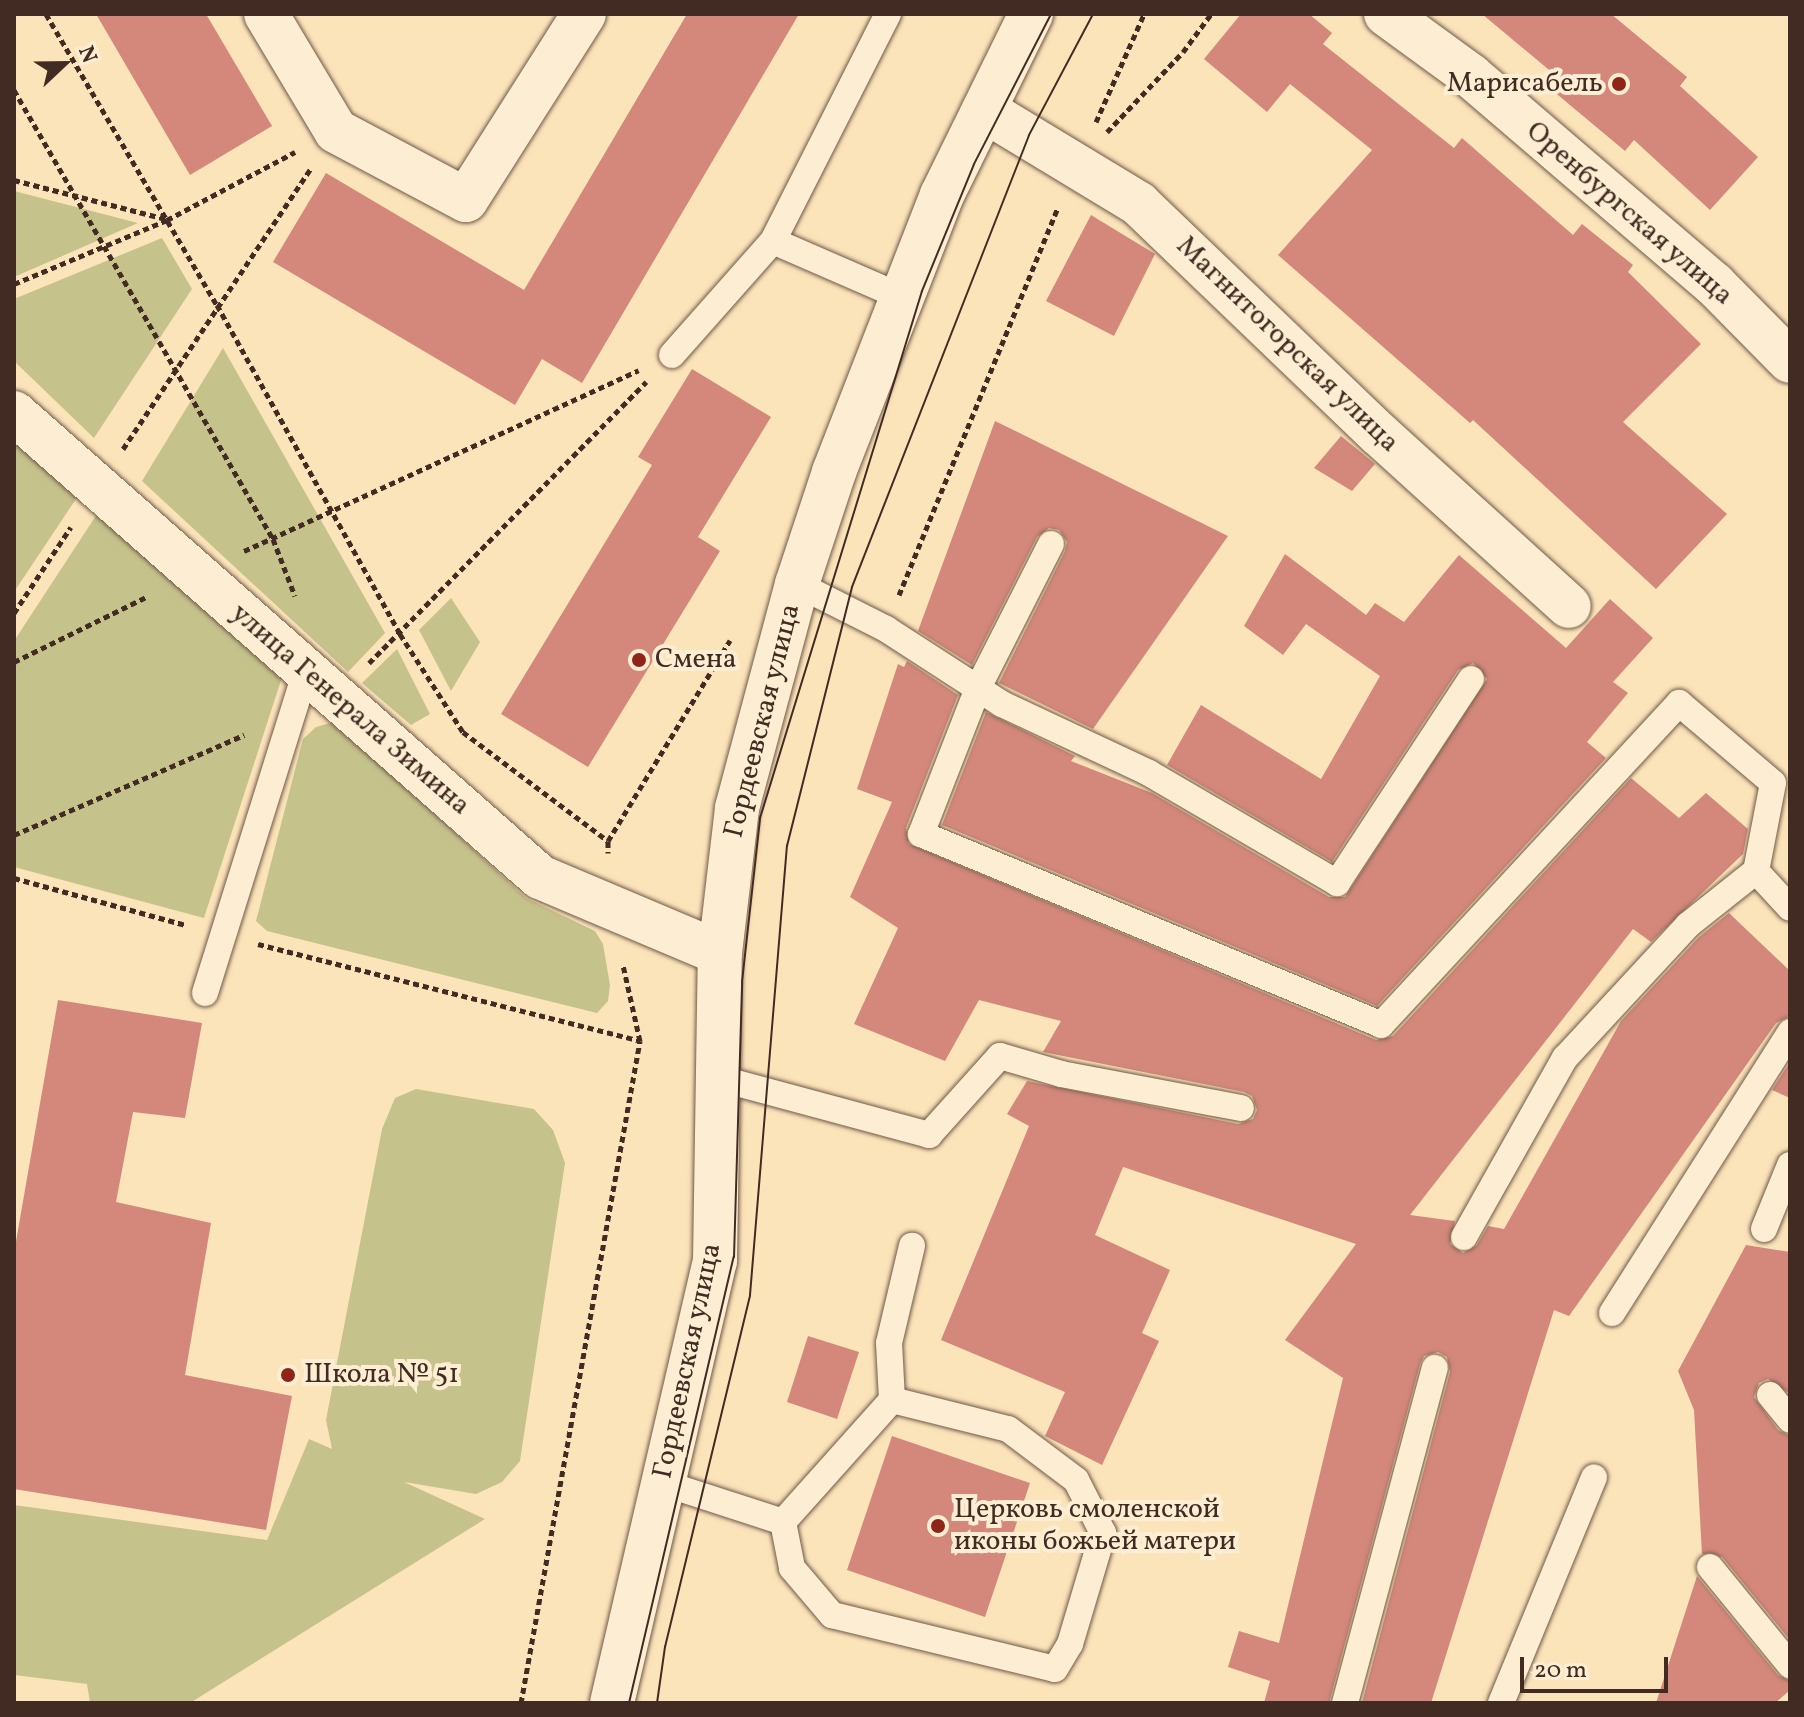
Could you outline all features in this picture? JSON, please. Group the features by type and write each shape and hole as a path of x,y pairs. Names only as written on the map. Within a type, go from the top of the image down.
{"street":[{"path":"266,14 336,131 466,200 584,14"},
{"name":"Гордеевская улица","path":"612,1703 715,1261 720,953 737,808 797,584 902,297 942,195 1031,14"},
{"name":"Оренбургская улица","path":"1386,14 1471,76 1667,245 1790,361"},
{"name":"Магнитогорская улица","path":"984,110 1139,204 1379,434 1569,606"},
{"name":"улица Генерала Зимина","path":"14,413 540,877 720,953"}],"lane":[{"path":"672,355 773,241 888,14"},
{"path":"773,241 902,297"},
{"path":"1051,544 978,688 921,834 1381,1025 1679,703 1782,780 1756,871 1688,925 1565,1058 1464,1237"},
{"path":"797,584 886,629 978,688 1149,773 1337,883 1471,679"},
{"path":"205,993 289,716 319,684"},
{"path":"1756,871 1790,908"},
{"path":"1612,1313 1790,1032"},
{"path":"718,1078 929,1135 1000,1056 1061,1074 1241,1108"},
{"path":"1764,1229 1790,1165"},
{"path":"783,1522 892,1400 889,1343 912,1246"},
{"path":"1345,1703 1435,1368"},
{"path":"1770,1395 1790,1420"},
{"path":"783,1522 792,1568 832,1615 1055,1669 1070,1644 1103,1533 1076,1480 1008,1429 892,1400"},
{"path":"1501,1703 1594,1477"},
{"path":"663,1483 783,1522"},
{"path":"1710,1567 1790,1665"}],"path":[{"path":"46,14 217,305 400,634 463,732 608,841 609,906"},
{"path":"886,629 975,402 1144,14"},
{"path":"1077,165 1183,52 1211,14"},
{"path":"14,90 273,539 301,610"},
{"path":"14,284 167,220 336,131"},
{"path":"217,305 336,131"},
{"path":"14,180 167,220"},
{"path":"14,662 330,509 672,355"},
{"path":"319,684 400,634 672,355"},
{"path":"14,835 289,716"},
{"path":"14,878 223,935 640,1041"},
{"path":"521,1703 640,1041 620,953"}],"shaded area":[{"path":"14,191 138,223 14,277"},
{"path":"162,238 192,289 94,438 14,361 14,299"},
{"path":"223,348 385,633 348,672 142,481"},
{"path":"14,430 82,490 14,592"},
{"path":"101,508 284,671 204,918 14,867 14,641"},
{"path":"451,598 480,642 451,691 419,630"},
{"path":"397,649 430,714 411,725 362,683"},
{"path":"334,722 526,898 595,931 603,944 610,985 608,1001 597,1013 267,931 256,921 303,739 316,727"},
{"path":"416,1089 534,1109 553,1130 565,1163 520,1461 502,1482 476,1494 404,1482 485,1519 190,1703 90,1703 87,1684 14,1675 14,1505 267,1540 309,1439 332,1449 326,1420 382,1129 395,1098"}],"building":[{"path":"96,14 206,14 272,126 190,175"},
{"path":"687,14 799,14 582,383 542,359 515,405 273,262 326,173 524,290"},
{"path":"1241,14 1309,14 1332,33 1323,44 1454,148 1462,138 1573,235 1582,224 1633,265 1628,272 1701,344 1623,422 1727,514 1656,589 1473,420 1470,423 1278,255 1372,150 1290,84 1267,112 1204,59"},
{"path":"1482,14 1611,14 1687,77 1680,86 1758,157 1710,210 1634,140 1625,151 1552,90 1560,79"},
{"path":"1091,215 1155,254 1114,336 1046,301"},
{"path":"692,369 771,417 698,537 720,551 588,767 501,714 652,465 638,457"},
{"path":"995,421 1228,536 1093,729 999,683 1065,551 1067,542 1059,530 1049,528 1037,537 972,665 918,631"},
{"path":"1341,436 1375,464 1352,491 1314,468"},
{"path":"1285,554 1366,615 1375,603 1404,622 1459,555 1566,648 1610,599 1653,638 1613,682 1628,693 1587,742 1606,758 1377,1006 942,825 986,712 1075,756 1071,761 1152,793 1329,897 1345,897 1487,679 1473,663 1458,670 1332,862 1167,765 1201,705 1321,779 1380,676 1306,624 1283,655 1244,626"},
{"path":"907,661 958,695 906,828 909,844 1376,1040 1393,1036 1631,778 1679,818 1706,793 1748,829 1743,854 1651,942 1633,929 1410,1215 1455,1221 1450,1244 1463,1253 1477,1245 1488,1226 1504,1229 1621,1021 1699,937 1729,913 1790,971 1790,1016 1776,1023 1569,1316 1554,1310 1431,1703 1362,1703 1450,1372 1447,1357 1438,1352 1424,1356 1420,1364 1329,1703 1264,1703 1270,1681 1228,1667 1239,1631 1279,1643 1343,1378 1285,1340 1356,1244 1123,1167 1095,1235 1170,1270 1142,1333 1159,1341 1102,1465 1045,1436 1065,1392 941,1340 1029,1126 1007,1114 1027,1081 1238,1124 1253,1119 1257,1110 1252,1096 1244,1092 1043,1052 1061,1021 979,1000 945,1061 854,1024 898,928 850,897 892,802 857,789 898,664 904,667"},
{"path":"58,1000 202,1023 185,1118 133,1112 116,1202 211,1223 185,1375 292,1396 266,1530 14,1489 14,1253"},
{"path":"1790,1062 1790,1098 1772,1090"},
{"path":"1746,1245 1790,1252 1790,1394 1768,1379 1759,1383 1754,1397 1778,1430 1790,1436 1790,1640 1722,1557 1702,1554 1694,1410 1678,1371"},
{"path":"808,1336 859,1352 837,1419 787,1402"},
{"name":"Церковь смоленской иконы божьей матери","path":"892,1436 1030,1483 985,1617 847,1570"},
{"path":"1697,1576 1778,1675 1790,1681 1790,1690 1775,1703 1656,1703"}],"tram line":[{"path":"629,1703 734,1257 742,982 760,818 922,291 974,164 1051,14"},
{"path":"657,1703 665,1647 750,1295 787,846 852,587 1029,135 1093,14"}],"place":[{"name":"Марисабель","path":"1619,84"},
{"name":"Смена","path":"639,660"},
{"name":"Школа № 51","path":"288,1375"},
{"name":"Церковь смоленской иконы божьей матери","path":"938,1526"}]}
